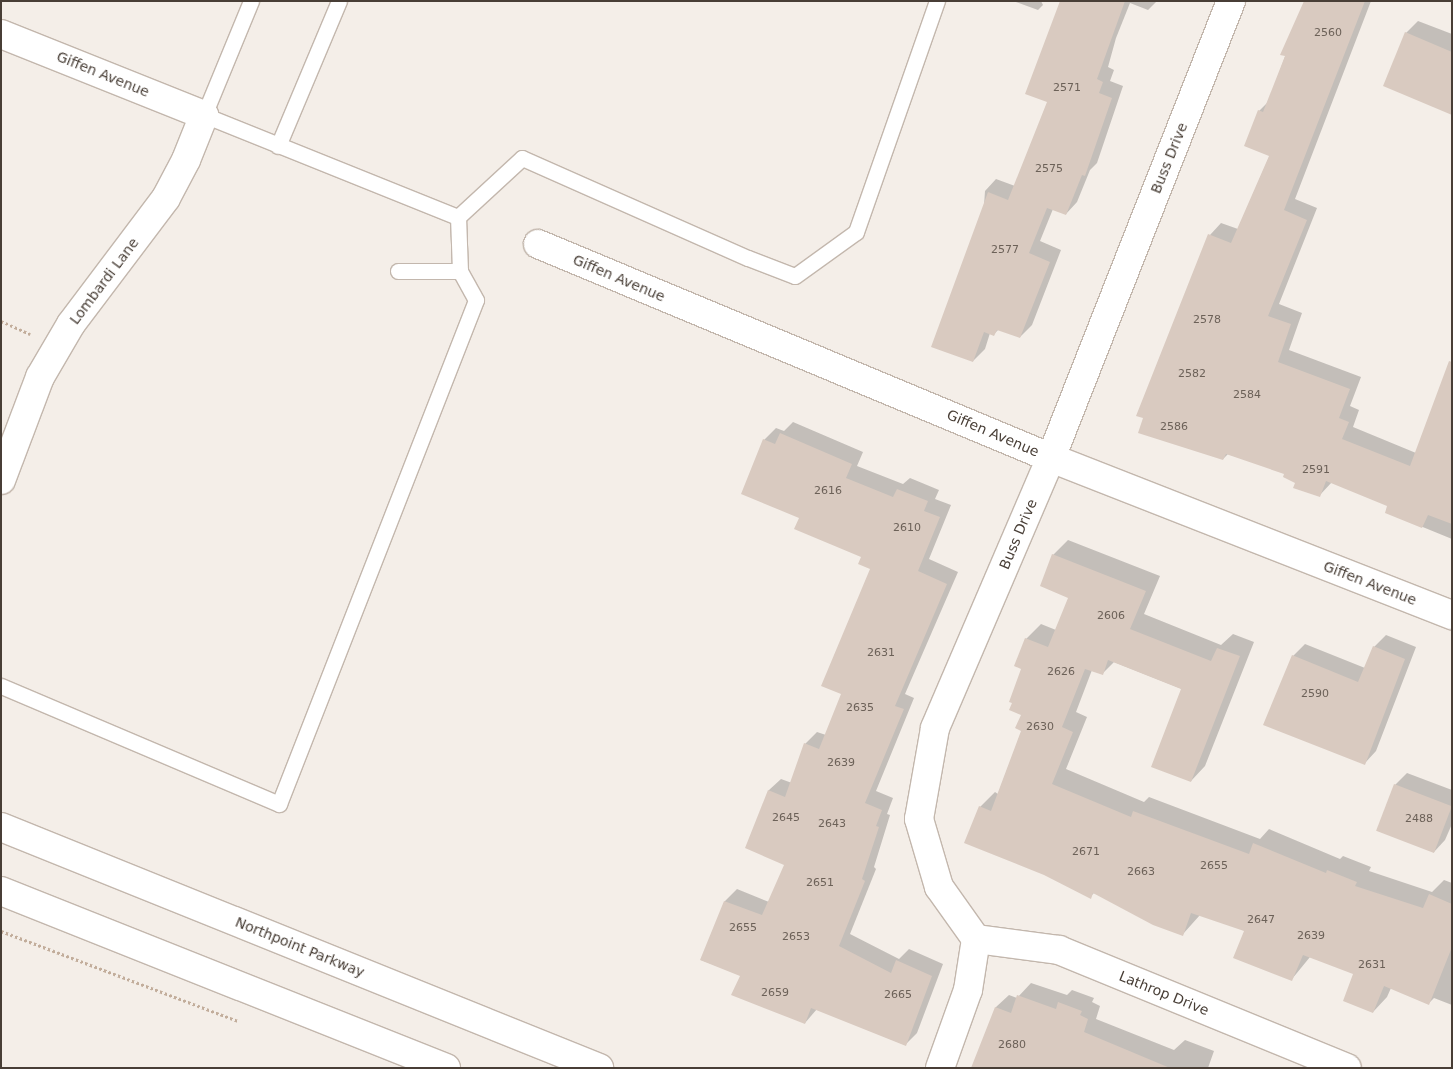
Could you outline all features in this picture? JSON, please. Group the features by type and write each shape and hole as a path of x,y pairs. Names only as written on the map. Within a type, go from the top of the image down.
{"street":[{"name":"Buss Drive","path":"976,939 939,887 919,819 935,728 1051,458 1231,1"},
{"name":"Giffen Avenue","path":"1,34 204,115"},
{"name":"Lombardi Lane","path":"1,480 40,378 70,324 166,198 186,160 204,115"},
{"name":"Giffen Avenue","path":"538,244 1051,458 1452,615"},
{"name":"Northpoint Parkway","path":"1,827 599,1068"},
{"path":"1,891 446,1068"},
{"path":"940,1068 968,990 976,939"},
{"name":"Lathrop Drive","path":"976,939 1059,950 1347,1068"}],"lane":[{"path":"251,1 204,115 458,217"},
{"path":"278,146 339,1"},
{"path":"1,686 279,804 476,300 460,271 458,217 522,158 748,258 795,276 856,232 937,1"},
{"path":"398,271 460,271"}],"path":[{"path":"1,321 35,336"},
{"path":"1,931 242,1022"}],"building":[{"path":"1060,1 1125,1 1097,79 1103,82 1099,93 1112,98 1085,176 1082,175 1066,215 1047,208 1029,253 1050,262 1020,338 997,330 994,336 984,332 973,362 931,347 988,192 1008,200 1047,102 1025,94"},
{"path":"1304,1 1365,1 1284,210 1307,220 1268,316 1291,324 1278,362 1350,389 1339,418 1349,422 1342,439 1410,466 1449,361 1452,362 1452,524 1428,515 1422,528 1385,513 1387,506 1326,481 1320,497 1293,488 1295,483 1283,477 1284,474 1226,454 1223,460 1138,433 1143,418 1136,416 1208,234 1231,243 1269,156 1244,146 1258,110 1263,112 1285,56 1280,55"},
{"path":"1405,32 1452,52 1452,115 1383,86"},
{"path":"780,433 852,464 846,478 893,497 897,489 928,501 924,511 940,517 918,571 947,584 895,706 904,709 865,803 882,810 876,826 879,827 862,879 865,881 839,946 891,973 896,960 932,976 906,1046 811,1008 805,1024 731,995 740,976 700,960 724,901 762,915 784,865 745,848 768,790 785,797 804,743 819,749 841,694 821,686 870,569 858,564 861,557 794,529 799,518 741,494 763,439 775,444"},
{"path":"1052,554 1146,591 1130,629 1211,661 1217,648 1240,656 1191,782 1151,767 1181,689 1108,660 1103,675 1085,669 1062,727 1073,732 1052,784 1131,817 1133,811 1249,854 1253,843 1326,873 1327,870 1357,882 1355,886 1423,908 1429,894 1452,904 1452,947 1429,1005 1384,986 1373,1013 1343,1001 1353,974 1303,955 1292,981 1233,958 1244,931 1191,913 1183,936 1153,925 1093,893 1091,899 1044,875 964,843 979,806 991,811 1021,731 1015,728 1021,715 1009,710 1012,703 1009,702 1021,669 1014,666 1025,638 1048,647 1068,598 1040,586"},
{"path":"1373,646 1405,659 1365,765 1263,725 1292,655 1358,682"},
{"path":"1394,784 1452,806 1434,853 1376,831"},
{"path":"1017,995 1056,1009 1058,1002 1082,1011 1080,1015 1088,1019 1084,1032 1170,1068 971,1068 995,1007 1011,1013"}]}
